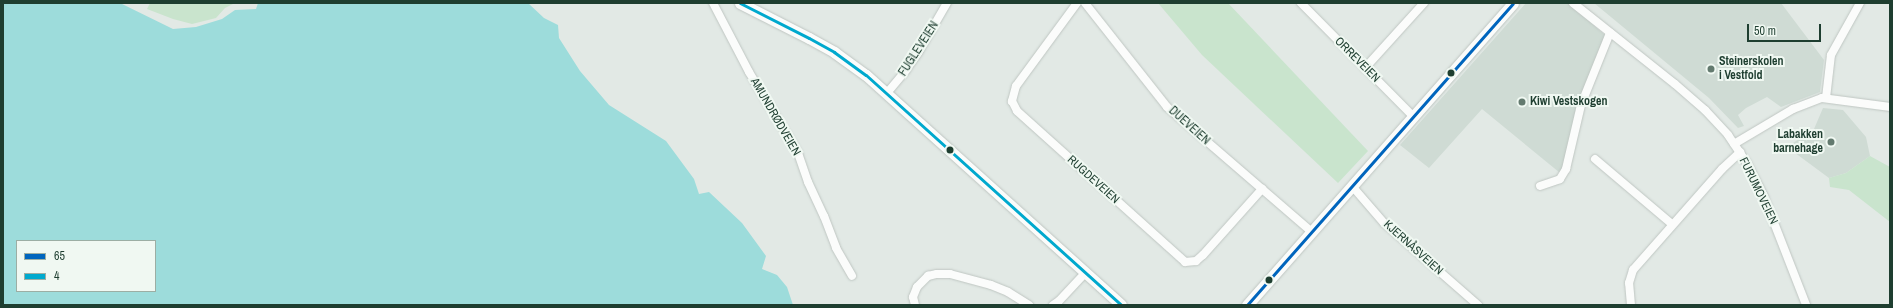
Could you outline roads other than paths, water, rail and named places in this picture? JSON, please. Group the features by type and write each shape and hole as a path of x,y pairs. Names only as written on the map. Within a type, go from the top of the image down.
{"main road":[{"path":"740,3 834,52 866,75 1121,305"},
{"path":"1247,305 1513,3"}],"street":[{"name":"AMUNDRØDVEIEN","path":"713,3 749,72 798,153 808,182 824,216 836,248 852,276"},
{"name":"FUGLEVEIEN","path":"887,93 903,75 918,53 947,3"},
{"name":"RUGDEVEIEN","path":"1077,3 1016,86 1012,101 1017,112 1185,262 1196,261 1203,255 1262,189"},
{"name":"DUEVEIEN","path":"1084,3 1163,102 1312,232"},
{"name":"ORREVEIEN","path":"1301,3 1413,116"},
{"path":"1365,68 1424,3"},
{"name":"FURUMOVEIEN","path":"1572,3 1705,110 1734,144 1740,152 1764,197 1803,303"},
{"path":"1826,98 1831,55 1860,3"},
{"path":"1540,186 1560,179 1566,170 1581,105 1610,33"},
{"path":"1734,144 1793,109 1815,100 1826,98 1890,107"},
{"path":"1632,305 1629,283 1633,270 1672,224 1740,152"},
{"path":"1595,159 1672,224"},
{"name":"KJERNÅSVEIEN","path":"1352,186 1384,223 1478,305"},
{"path":"1053,305 1085,273"},
{"path":"915,305 913,297 917,287 928,276 950,274 990,285 1008,292 1029,305"}],"water":[{"path":"3,3 120,3 173,29 196,27 222,19 235,10 256,9 258,3 528,3 544,18 558,25 559,38 580,71 609,105 666,141 694,179 699,194 709,192 742,223 766,256 762,269 777,275 787,287 793,305 3,305"}],"place":[{"name":"Steinerskolen i Vestfold","path":"1711,69"},
{"name":"Kiwi Vestskogen","path":"1522,102"},
{"name":"Labakken barnehage","path":"1831,142"}]}
